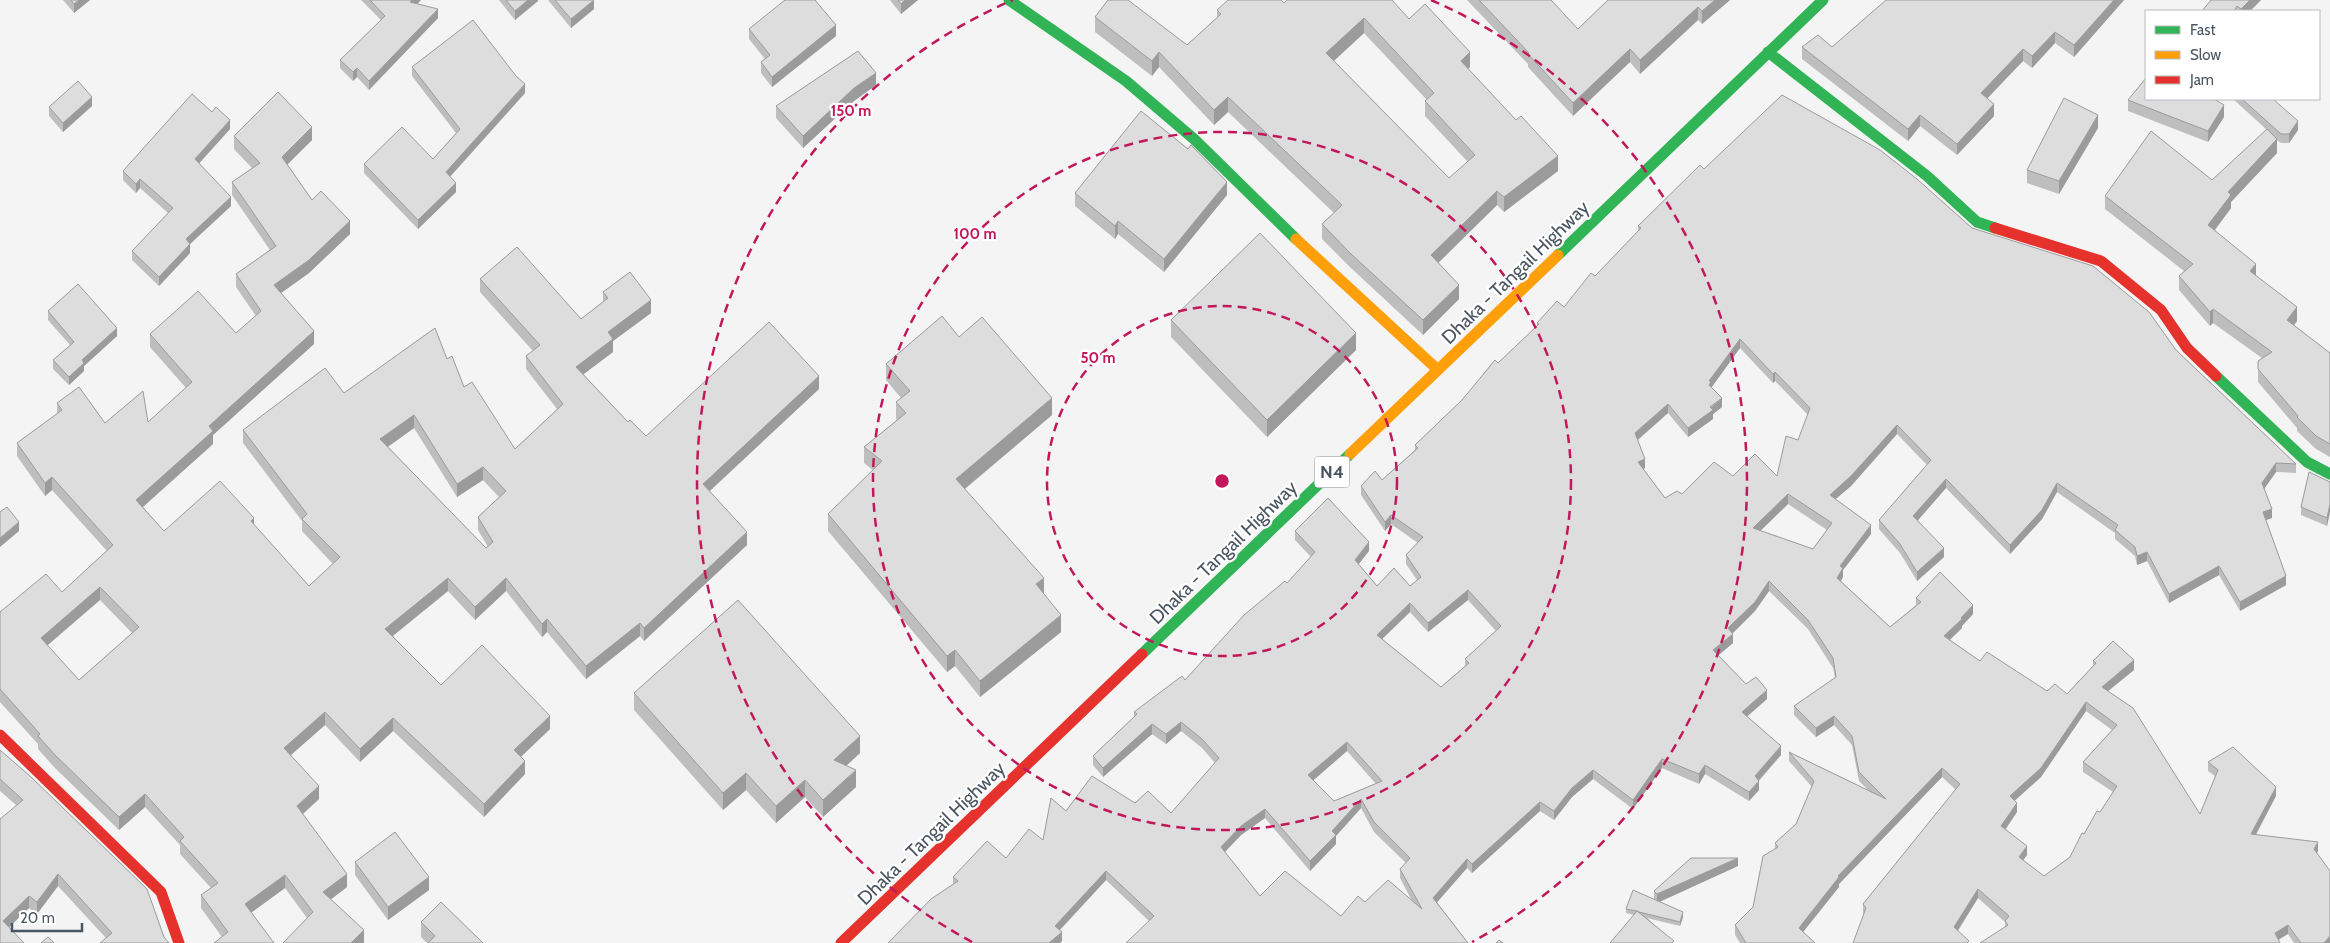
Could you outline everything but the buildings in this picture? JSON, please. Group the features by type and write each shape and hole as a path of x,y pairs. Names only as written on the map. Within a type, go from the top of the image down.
{"main road":[{"path":"1009,0 1066,36 1141,94 1194,139 1263,209 1438,370"},
{"name":"Dhaka - Tangail Highway","path":"841,943 1823,0"},
{"path":"1768,52 1926,176 1977,222 2101,261 2160,310 2188,348 2307,462 2330,474"},
{"path":"0,735 16,753 161,892 179,943"}],"traffic: fast":[{"path":"1009,0 1126,81 1194,139 1296,239"},
{"path":"1558,255 1823,0"},
{"path":"1768,52 1927,176 1977,222 1995,228"},
{"path":"2216,376 2307,462 2330,474"},
{"path":"1142,654 1350,454"}],"traffic: slow":[{"path":"1296,239 1438,370"},
{"path":"1350,454 1558,255"}],"traffic: jam":[{"path":"1995,228 2101,261 2161,310 2187,348 2216,376"},
{"path":"841,943 1142,654"},
{"path":"0,735 161,892 179,943"}]}
